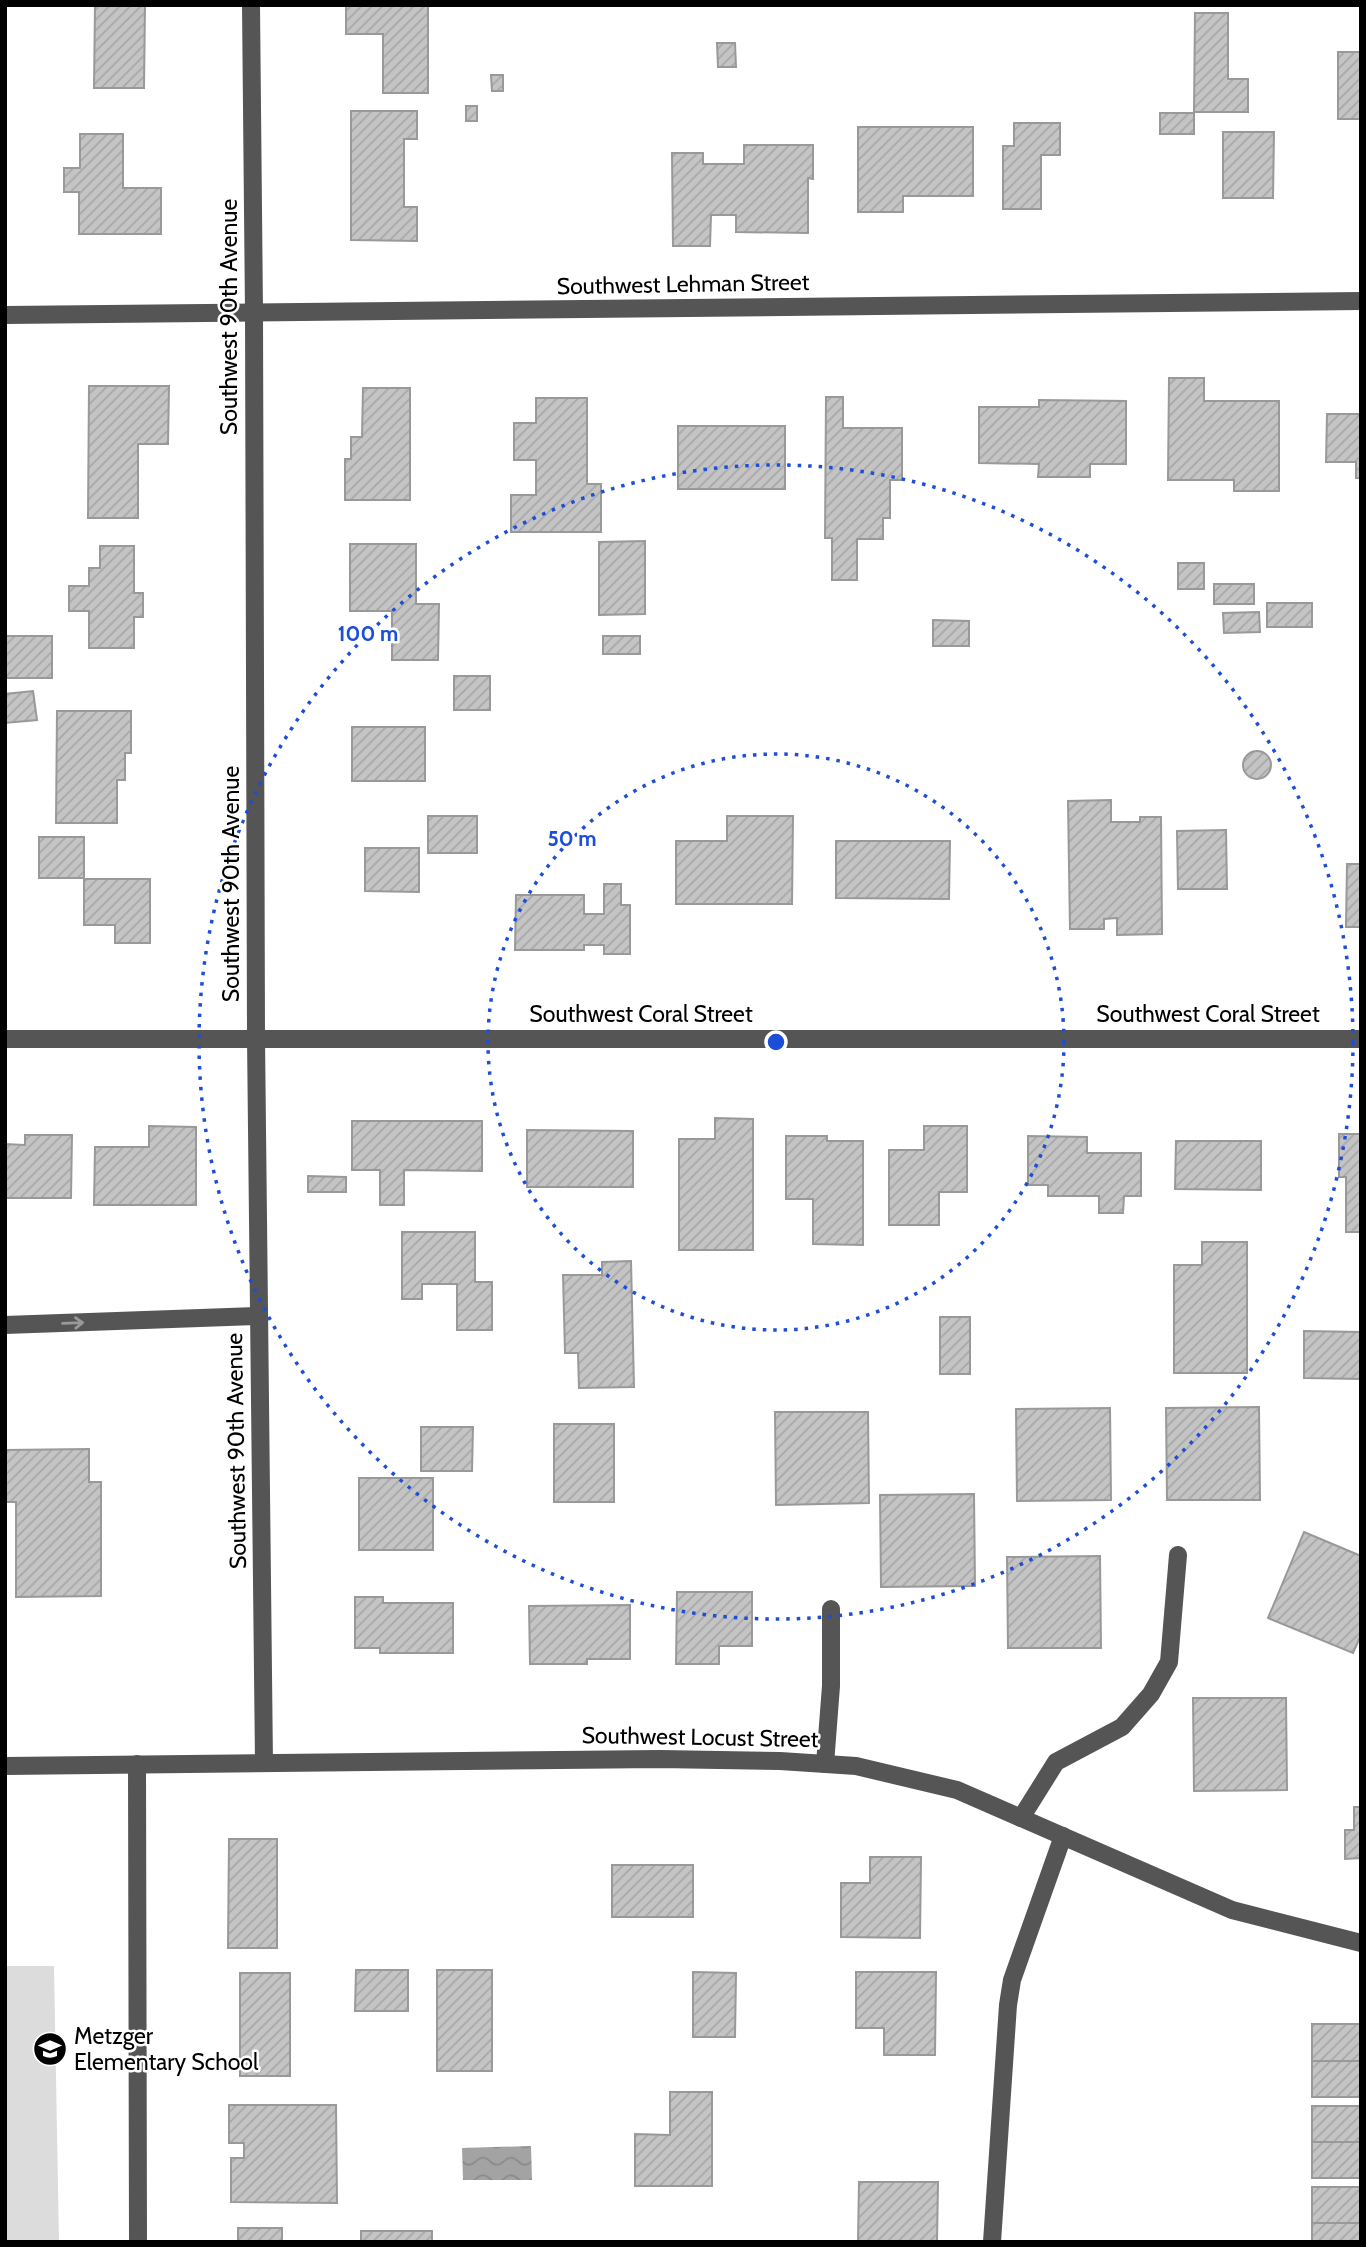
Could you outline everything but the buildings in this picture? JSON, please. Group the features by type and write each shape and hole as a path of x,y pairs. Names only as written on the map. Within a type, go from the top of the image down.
{"street":[{"name":"Southwest 90th Avenue","path":"251,5 256,1038 264,1763"},
{"name":"Southwest Lehman Street","path":"5,315 1361,301"},
{"name":"Southwest Coral Street","path":"5,1039 1361,1039"},
{"path":"5,1325 259,1316"},
{"path":"1021,1818 1056,1762 1122,1727 1151,1694 1168,1662 1178,1555"},
{"path":"825,1764 831,1686 831,1609"},
{"name":"Southwest Locust Street","path":"5,1766 660,1759 780,1760 867,1768 957,1790 1232,1910 1361,1943"},
{"path":"137,1764 138,2242"},
{"path":"992,2242 1012,1980 1063,1836"}],"shaded area":[{"path":"5,1966 54,1966 59,2242 5,2242"}],"water":[{"path":"531,2146 532,2180 463,2180 462,2148"}],"place":[{"name":"Metzger Elementary School","path":"50,2049"}]}
